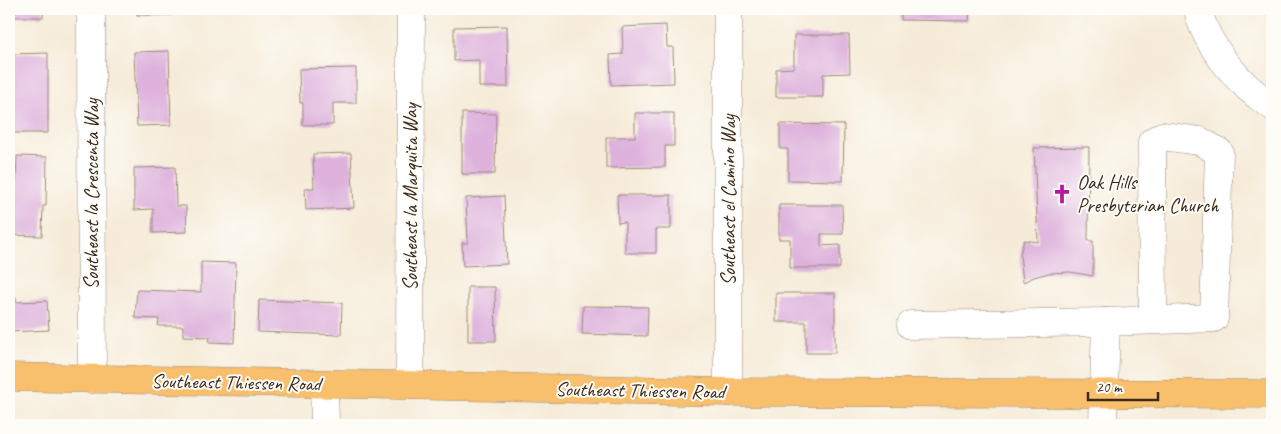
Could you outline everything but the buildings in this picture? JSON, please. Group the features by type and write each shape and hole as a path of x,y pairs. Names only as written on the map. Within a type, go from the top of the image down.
{"main road":[{"name":"Southeast Thiessen Road","path":"9,377 728,392 1272,394"}],"street":[{"name":"Southeast la Crescenta Way","path":"91,9 92,379"},
{"name":"Southeast la Marquita Way","path":"410,385 411,9"},
{"name":"Southeast el Camino Way","path":"728,9 728,392"},
{"path":"1198,9 1206,32 1224,61 1244,83 1272,106"},
{"path":"911,325 1106,322 1214,318 1219,152 1200,140 1162,136 1152,142 1153,320"},
{"path":"1103,425 1106,322"},
{"path":"324,384 325,425"}],"place":[{"name":"Oak Hills Presbyterian Church","path":"1062,194"}]}
